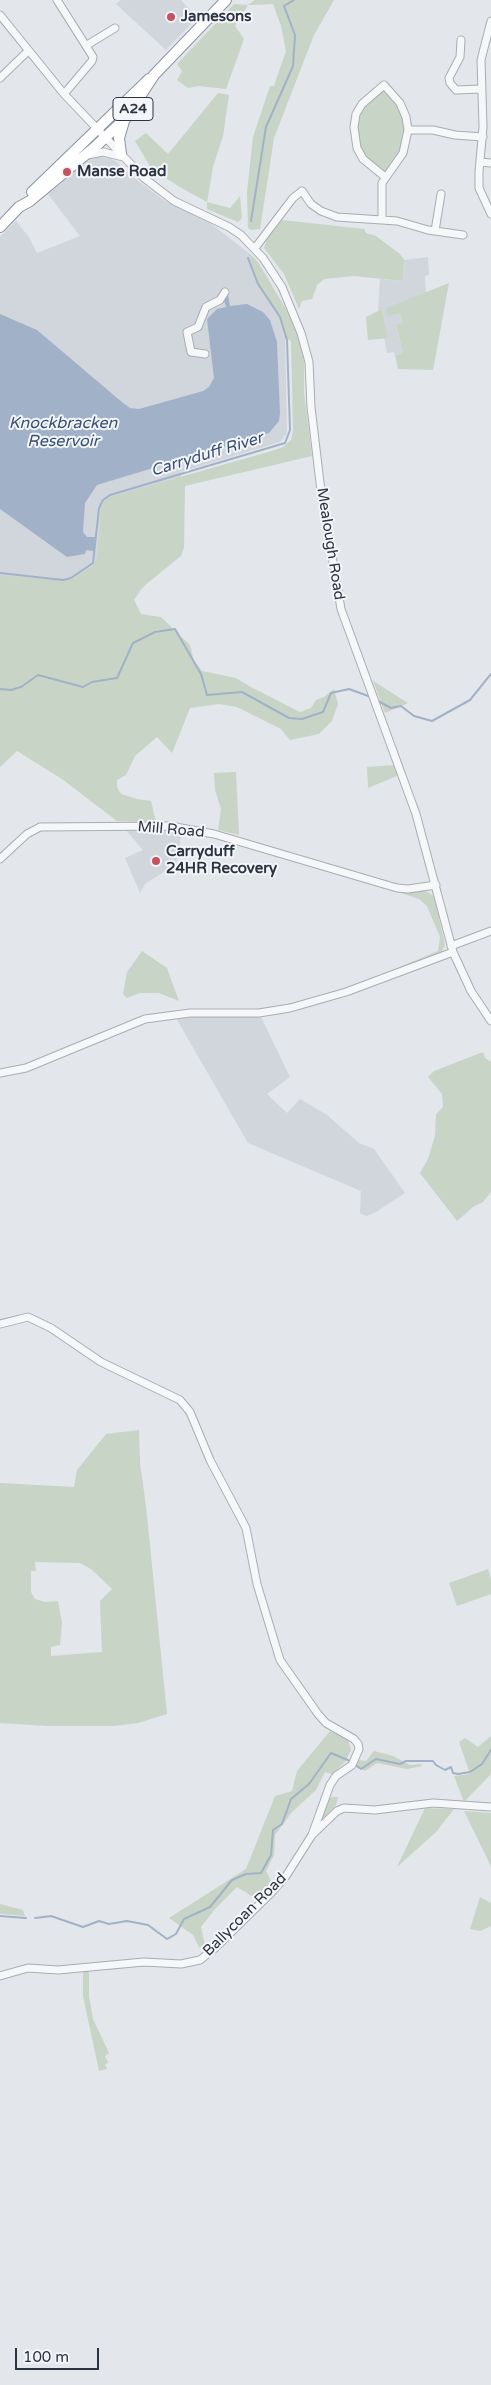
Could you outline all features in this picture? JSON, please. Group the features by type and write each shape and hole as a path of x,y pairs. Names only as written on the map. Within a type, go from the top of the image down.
{"highway":[{"name":"A24","path":"19,207 30,201 84,156 101,133 226,0"},
{"name":"A24","path":"0,226 57,167 101,133 126,118 154,75"},
{"path":"101,133 128,106 140,99"},
{"path":"122,156 119,138 126,118"}],"street":[{"path":"57,0 92,54 92,61 64,94"},
{"path":"0,15 64,94 101,133"},
{"path":"491,20 481,60 483,137 479,188 491,214"},
{"path":"86,45 115,28"},
{"path":"461,40 460,57 449,78 450,83 456,90 481,89"},
{"path":"0,78 28,51"},
{"path":"382,219 381,190 385,177 396,166 403,153 408,130 406,117 400,103 384,85 362,104 356,114 354,127 357,148 363,159 385,177"},
{"path":"483,112 491,112"},
{"path":"408,130 433,130 455,135 483,137"},
{"name":"Mealough Road","path":"101,133 122,156 174,201 229,227 255,248 271,268 282,287 305,346 320,482 337,592 416,814 452,949 471,991 491,1021"},
{"path":"84,156 103,152 122,156"},
{"path":"480,162 491,163"},
{"path":"255,248 293,198 302,191 316,207 338,217 407,222 435,231 463,235"},
{"path":"435,231 440,194"},
{"path":"205,354 191,352 187,332 198,327 206,307 220,300 225,292"},
{"name":"Mill Road","path":"0,859 27,834 40,827 170,826 214,834 396,888 408,889 436,885"},
{"path":"0,1073 26,1068 145,1019 190,1013 259,1013 290,1008 355,988 452,949 491,931"},
{"path":"0,1324 28,1317 50,1328 100,1362 180,1400 186,1406 219,1480 246,1528 257,1584 280,1660 318,1714 326,1723 354,1738 359,1749 353,1763 336,1776 330,1785 313,1827 312,1835"},
{"name":"Ballycoan Road","path":"0,1976 28,1968 58,1970 144,1962 181,1964 200,1960 215,1948 271,1893 286,1876 312,1835 337,1811 344,1808 374,1810 446,1803 491,1807"}],"shaded area":[{"path":"121,0 181,0 197,18 166,50 116,4"},
{"path":"99,157 110,158 117,162 129,174 165,201 210,223 250,254 252,271 257,285 278,315 285,338 287,433 280,442 181,472 181,535 134,600 141,614 0,680 0,237 16,221 29,237 37,253 80,236 48,194 91,159"},
{"path":"428,257 429,275 425,276 426,293 386,308 400,313 403,324 396,326 403,353 395,355 394,352 387,353 384,338 388,338 382,309 378,311 380,279 403,281 404,260"},
{"path":"126,830 182,831 176,864 145,884 140,893 125,858 143,850"},
{"path":"260,1015 290,1077 267,1094 287,1113 300,1099 327,1115 359,1143 374,1149 405,1193 376,1212 366,1216 360,1213 361,1191 248,1143 176,1018"}],"green space":[{"path":"255,0 334,0 314,35 274,138 260,229 251,230 248,228 247,192 253,137 270,86 274,86 286,51 281,26 273,4 248,5"},
{"path":"234,4 248,5 235,26 244,39 226,89 198,86 188,88 177,80 182,71 177,64"},
{"path":"384,89 392,95 402,112 405,126 399,157 385,172 372,163 362,150 358,126 361,113 367,101"},
{"path":"218,93 229,95 223,136 213,167 207,202 151,168 135,141 146,133 168,154"},
{"path":"240,196 242,218 238,222 207,209 207,202 230,208"},
{"path":"282,220 364,229 366,233 376,236 400,254 404,260 403,281 354,276 324,279 317,285 312,299 302,301 299,309 284,274 264,248 267,239"},
{"path":"250,254 258,262 290,316 300,343 304,361 304,392 312,456 185,486 184,548 181,556 139,590 134,600 141,614 161,617 190,645 194,661 202,671 236,678 300,712 311,708 316,700 324,697 334,689 338,704 332,721 319,734 290,740 281,729 237,707 219,704 190,708 172,753 157,737 135,756 126,775 117,780 117,787 121,794 151,801 156,822 117,821 62,779 17,751 0,767 0,575 63,581 72,579 94,565 97,558 101,508 104,501 110,497 275,450 283,447 291,440 293,431 291,341 285,338 278,315 257,285 252,271"},
{"path":"449,283 433,370 398,369 395,355 403,353 396,325 403,323 400,313 388,316 386,308"},
{"path":"382,309 388,338 368,340 366,317"},
{"path":"373,681 408,703 385,713"},
{"path":"396,765 399,775 368,788 367,767"},
{"path":"236,772 239,835 218,830 221,809 215,790 214,773"},
{"path":"424,890 434,896 445,945 441,953 388,972 438,951 440,937 427,906 419,899 395,891"},
{"path":"142,951 167,968 179,1001 159,993 140,993 127,998 123,994 127,972"},
{"path":"483,1052 485,1058 491,1062 491,1192 483,1202 473,1207 457,1221 420,1173 428,1159 435,1136 436,1114 443,1107 442,1094 428,1077 434,1071"},
{"path":"139,1430 140,1463 167,1714 138,1723 114,1726 48,1726 0,1723 0,1483 74,1487 77,1470 106,1434","holes":["35,1562 80,1563 91,1569 112,1589 100,1601 102,1652 51,1656 51,1647 60,1645 62,1623 58,1601 45,1602 35,1599 31,1592 31,1571 36,1571"]},
{"path":"488,1569 491,1579 491,1594 457,1606 449,1583"},
{"path":"330,1731 348,1740 351,1750 345,1762 332,1774 325,1772 316,1790 292,1812 275,1835 274,1855 266,1871 273,1885 258,1900 237,1887 215,1909 201,1927 206,1950 199,1947 193,1935 169,1918 246,1869 275,1796 292,1791 297,1771"},
{"path":"491,1736 491,1774 464,1802 454,1776 470,1774 459,1742 465,1738 478,1747"},
{"path":"374,1751 393,1756 410,1765 421,1764 422,1766 407,1769 377,1763 365,1771 356,1767 358,1760 366,1761"},
{"path":"338,1797 336,1805 318,1823 328,1799"},
{"path":"425,1808 454,1809 436,1832 397,1867"},
{"path":"464,1811 491,1813 491,1867 486,1856"},
{"path":"480,1897 491,1903 491,1926 480,1931 470,1929"},
{"path":"0,1904 23,1910 25,1916 0,1914"},
{"path":"89,1971 89,1996 93,2019 109,2053 105,2056 108,2063 105,2064 107,2069 99,2071 83,1996 83,1972"}],"water":[{"name":"Knockbracken Reservoir","path":"228,295 230,306 247,304 263,312 270,320 277,342 280,413 279,421 269,433 97,485 85,503 83,532 87,537 95,537 94,551 86,550 85,554 67,557 0,509 0,314 37,330 123,403 130,408 139,409 203,391 209,387 214,378 207,319 217,309 226,307 223,297"}],"waterway":[{"name":"Carryduff River","path":"251,221 266,127 293,66 295,35 284,6 294,0"},
{"name":"Carryduff River","path":"0,573 63,580 71,578 93,563 99,508 103,500 110,495 285,443 290,430 287,340 280,317 258,284 248,258"},
{"path":"0,689 11,690 21,687 38,675 83,687 92,682 117,678 133,643 155,632 175,629 201,674 207,695 242,692 289,718 302,719 323,712 331,693 349,689 371,697"},
{"path":"378,701 391,708 401,706 414,716 432,721 470,700 491,674"},
{"path":"354,1764 361,1769 376,1759 400,1764 406,1761 433,1761 445,1770 451,1767 453,1773 458,1774 470,1772 482,1764 491,1750"},
{"path":"35,1918 51,1916 83,1927 99,1921 109,1924 127,1921 148,1925 167,1939 176,1934 184,1919 210,1907 232,1880 246,1874 261,1873 271,1855 273,1830 282,1824 291,1799 309,1784 331,1753 350,1761"},
{"path":"0,1916 26,1918"}],"place":[{"name":"Jamesons","path":"171,17"},
{"name":"Manse Road","path":"67,172"},
{"name":"Carryduff 24HR Recovery","path":"156,861"}]}
